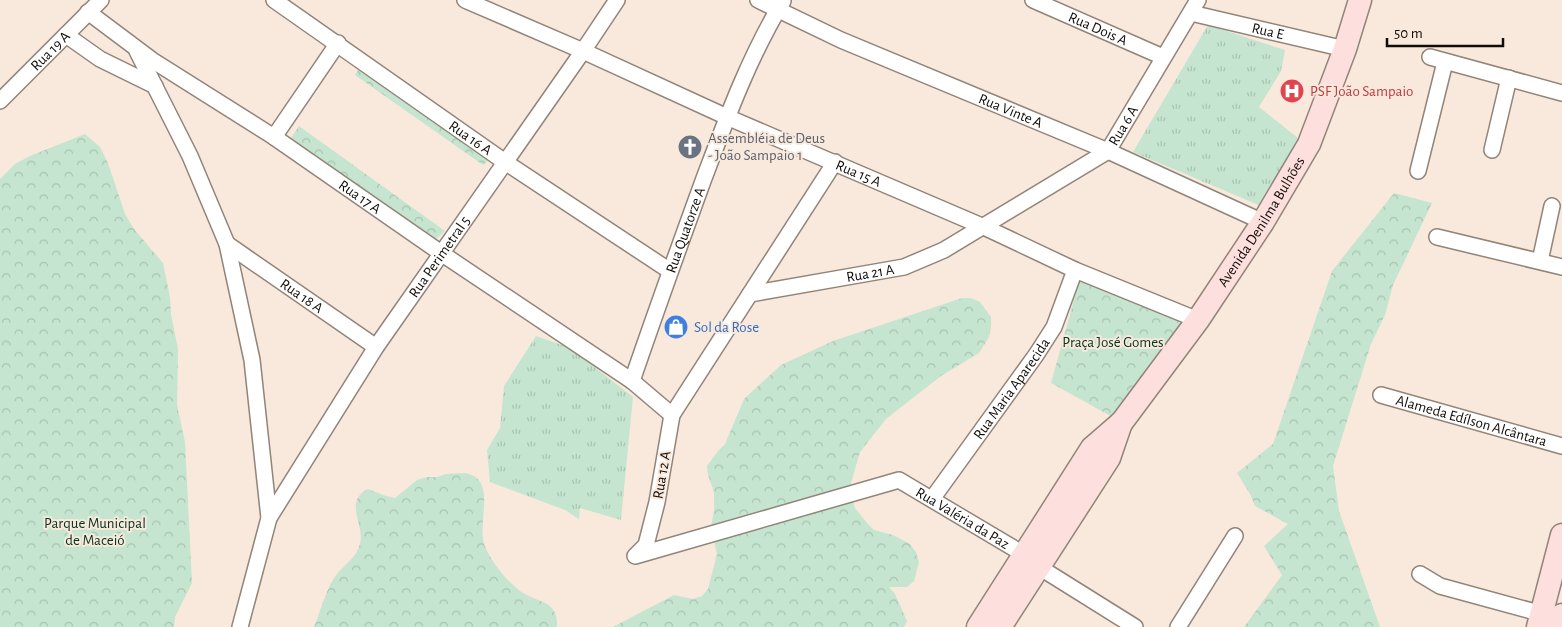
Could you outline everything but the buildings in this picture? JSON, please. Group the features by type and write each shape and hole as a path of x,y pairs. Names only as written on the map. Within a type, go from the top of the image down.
{"street":[{"name":"Rua 19 A","path":"0,101 101,0"},
{"name":"Rua 16 A","path":"274,0 338,43 505,162 670,271"},
{"name":"Rua 15 A","path":"465,0 583,51 727,117 984,227 1076,270 1198,320"},
{"name":"Rua Perimetral 5","path":"268,518 376,347 617,0"},
{"name":"Rua Vinte A","path":"758,0 781,4 841,40 1108,151 1263,222"},
{"name":"Rua Dois A","path":"1033,0 1163,56"},
{"name":"Avenida Denilma Bulhões","path":"1000,627 1032,561 1092,448 1122,422 1198,320 1263,222 1309,144 1345,49 1360,0"},
{"name":"Rua Quatorze A","path":"632,381 727,117 761,41 781,4"},
{"name":"Rua 6 A","path":"984,227 1108,151 1163,56 1195,6"},
{"name":"Rua E","path":"1195,6 1345,49"},
{"name":"Rua 17 A","path":"88,12 152,60 274,137 441,253 632,381 672,415"},
{"path":"66,35 100,59 155,86"},
{"path":"274,137 338,43"},
{"path":"134,47 190,156 227,244 252,360 268,518 240,627"},
{"path":"1430,58 1562,93"},
{"path":"1418,171 1445,62"},
{"path":"1492,150 1509,78"},
{"name":"Rua 12 A","path":"835,162 672,415 651,528 646,545 635,556 899,480"},
{"path":"1540,261 1552,206"},
{"name":"Rua 21 A","path":"750,294 904,267 944,250 984,227"},
{"path":"1436,237 1562,267"},
{"name":"Rua 18 A","path":"227,244 376,347"},
{"name":"Rua Maria Aparecida","path":"932,499 1036,355 1054,327 1076,270"},
{"name":"Alameda Edílson Alcântara","path":"1381,395 1562,446"},
{"name":"Rua Valéria da Paz","path":"899,480 1032,561 1135,627"},
{"path":"1420,574 1440,586 1552,620 1562,535"},
{"path":"1178,627 1235,536"},
{"name":"Avenida Denilma Bulhões","path":"978,627 1032,561"}],"green space":[{"path":"1208,25 1285,50 1281,71 1259,107 1298,138 1261,206 1133,152"},
{"path":"360,67 490,159 483,165 355,75"},
{"path":"299,126 445,231 436,239 291,138"},
{"name":"Parque Municipal de Maceió","path":"85,134 100,147 108,163 125,214 134,229 163,263 170,297 171,314 178,349 177,405 185,442 192,583 175,617 174,627 0,627 0,179 15,164 30,156"},
{"path":"1394,193 1432,203 1393,285 1385,315 1371,344 1333,466 1339,511 1380,627 1244,627 1282,575 1264,546 1288,524 1255,506 1237,473 1273,444 1332,271"},
{"name":"Praça José Gomes","path":"1081,275 1186,323 1116,419 1051,383"},
{"path":"962,298 971,298 980,302 991,317 989,337 979,353 941,376 886,419 860,452 849,490 855,508 874,530 893,535 910,544 916,552 919,562 914,581 907,587 889,587 895,594 907,621 904,627 613,627 674,595 693,599 702,596 708,589 717,554 711,528 714,492 707,466 725,444 744,399 781,365 833,341"},
{"path":"536,336 570,348 633,397 621,520 580,508 579,519 565,510 490,482 487,450 500,428 504,386"},
{"path":"465,473 475,477 481,484 484,494 483,539 489,555 515,587 551,607 557,618 557,627 314,627 333,580 340,570 354,557 360,544 361,536 356,506 361,494 368,489 395,498 417,480 446,474"}],"place":[{"name":"PSF João Sampaio","path":"1292,91"},
{"name":"Assembléia de Deus - João Sampaio 1","path":"690,147"},
{"name":"Sol da Rose","path":"676,327"}]}
